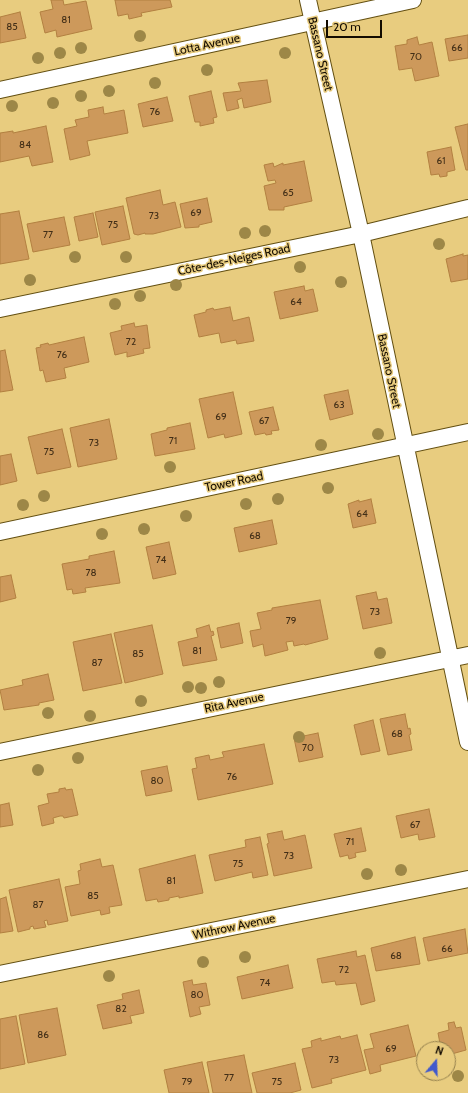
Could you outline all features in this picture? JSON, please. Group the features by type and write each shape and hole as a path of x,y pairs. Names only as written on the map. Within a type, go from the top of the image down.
{"street":[{"name":"Bassano Street","path":"308,0 361,234 404,445 468,742"},
{"name":"Lotta Avenue","path":"0,90 413,0"},
{"name":"Côte-des-Neiges Road","path":"0,309 361,234 468,208"},
{"name":"Tower Road","path":"0,532 468,432"},
{"name":"Rita Avenue","path":"0,752 468,655"},
{"name":"Withrow Avenue","path":"0,974 468,879"}],"building":[{"path":"51,0 63,0 64,5 86,1 92,29 57,37 56,30 45,33 40,12 53,9"},
{"path":"115,0 170,0 172,7 141,13 142,16 129,19 128,14 118,16"},
{"path":"20,12 26,38 0,43 0,17"},
{"path":"468,35 468,58 449,61 445,39"},
{"path":"417,37 419,45 432,42 439,76 415,81 412,68 399,70 395,46 407,44 407,40"},
{"path":"267,80 271,102 244,108 242,98 237,100 239,108 227,111 223,93 241,91 238,83"},
{"path":"211,91 217,117 213,118 214,123 200,126 200,122 195,122 189,96"},
{"path":"167,97 173,121 143,127 138,104"},
{"path":"103,107 104,114 124,110 128,133 87,141 90,155 70,160 64,129 77,126 75,120 89,117 88,110"},
{"path":"468,124 468,170 466,170 455,127"},
{"path":"46,126 53,162 32,166 29,156 0,162 0,133 13,131 13,133"},
{"path":"451,147 455,170 447,172 447,176 440,177 439,174 431,175 427,152"},
{"path":"304,161 312,201 284,207 284,210 269,210 264,186 276,183 275,180 268,181 264,165 273,163 274,167 283,163 283,165"},
{"path":"160,190 163,205 175,202 181,227 153,234 134,234 126,198"},
{"path":"207,198 212,222 199,225 199,227 185,228 180,204"},
{"path":"123,206 130,239 102,245 95,212"},
{"path":"19,211 29,259 0,264 0,214"},
{"path":"93,213 98,237 79,241 74,217"},
{"path":"64,217 70,245 33,252 27,224"},
{"path":"463,254 463,256 468,255 468,279 451,282 446,259"},
{"path":"304,286 305,291 313,289 318,311 280,319 274,292"},
{"path":"230,307 233,321 249,317 254,341 237,344 236,340 221,343 219,333 199,337 194,315 206,312 206,310 213,308 214,310"},
{"path":"134,323 135,327 147,325 150,348 143,349 144,353 127,357 127,352 115,355 110,333 122,330 121,326"},
{"path":"84,337 89,362 64,368 66,378 46,382 43,370 40,371 36,348 41,347 40,345 48,343 49,345"},
{"path":"5,350 13,390 0,392 0,351"},
{"path":"348,390 353,414 330,420 324,395"},
{"path":"233,392 242,434 225,438 224,434 208,438 199,399"},
{"path":"273,407 279,430 271,431 272,434 266,435 265,433 255,435 249,412"},
{"path":"109,419 117,459 78,467 70,428"},
{"path":"190,423 195,449 155,456 151,434 167,430 167,428"},
{"path":"62,429 71,467 37,474 28,437"},
{"path":"11,454 17,481 0,485 0,456"},
{"path":"371,499 376,523 353,528 348,504 359,500 359,502"},
{"path":"272,520 277,544 239,552 234,528"},
{"path":"169,542 176,574 153,579 146,547"},
{"path":"114,551 120,583 85,588 86,592 73,594 72,589 67,590 62,564 89,559 89,556"},
{"path":"11,575 16,598 0,602 0,577"},
{"path":"376,592 378,600 387,598 392,623 363,629 356,596"},
{"path":"320,600 328,639 305,645 294,646 293,641 286,642 288,650 265,656 263,644 253,647 250,631 261,629 257,613 272,610 272,608"},
{"path":"239,623 243,643 221,648 217,628"},
{"path":"152,625 163,674 125,683 114,633"},
{"path":"209,625 211,632 213,631 214,635 211,636 217,660 183,666 178,642 198,637 196,629"},
{"path":"111,634 122,683 83,691 73,642"},
{"path":"48,674 54,700 39,703 39,705 4,710 0,690 23,685 22,680"},
{"path":"405,714 408,729 410,728 411,734 409,735 412,750 388,755 380,719"},
{"path":"373,720 380,751 361,755 354,725"},
{"path":"318,733 323,757 299,762 294,738"},
{"path":"264,744 273,784 198,800 192,769 197,768 195,758 209,755 210,760 224,757 222,752"},
{"path":"167,766 172,791 146,796 141,771"},
{"path":"65,788 66,790 72,789 78,815 64,818 63,816 60,816 53,818 54,823 42,826 38,806 49,803 47,794 59,792 59,789"},
{"path":"9,803 13,825 0,827 0,805"},
{"path":"429,809 435,837 419,840 418,834 401,838 396,816"},
{"path":"361,828 366,851 355,853 356,857 349,859 348,855 340,857 334,834"},
{"path":"282,831 284,840 305,835 312,868 274,876 267,844 269,843 267,834"},
{"path":"260,837 268,875 253,878 252,872 215,881 209,855 246,847 245,840"},
{"path":"195,855 203,893 179,898 179,896 169,898 169,900 158,902 157,899 146,901 139,869"},
{"path":"100,859 102,867 113,865 122,905 109,907 110,913 101,915 100,910 71,916 65,887 80,884 78,871 81,870 80,864"},
{"path":"59,879 68,921 48,925 47,920 44,921 46,927 34,929 33,926 30,927 30,929 18,932 9,890"},
{"path":"6,897 13,931 0,933 0,899"},
{"path":"465,929 468,953 428,961 423,938"},
{"path":"415,937 420,964 376,971 371,948"},
{"path":"356,951 357,957 365,955 375,1001 361,1005 356,983 336,985 335,981 322,983 317,959"},
{"path":"288,965 293,988 242,999 237,977"},
{"path":"192,980 193,985 206,983 210,1005 199,1007 201,1014 190,1017 183,982"},
{"path":"139,990 144,1013 130,1016 132,1023 103,1029 97,1005 123,999 122,994"},
{"path":"57,1008 66,1055 28,1063 19,1015"},
{"path":"16,1016 25,1064 0,1069 0,1019"},
{"path":"454,1022 456,1028 461,1027 466,1050 456,1053 456,1041 440,1041 438,1033 449,1030 448,1023"},
{"path":"408,1025 416,1056 380,1065 381,1071 370,1074 364,1050 374,1048 370,1034"},
{"path":"357,1035 366,1070 331,1079 332,1083 312,1088 302,1049 312,1047 311,1041 321,1038 321,1041 340,1036 341,1039"},
{"path":"244,1055 252,1093 213,1093 207,1062"},
{"path":"202,1062 209,1093 169,1093 164,1070"},
{"path":"295,1063 301,1090 290,1093 257,1093 252,1073"}]}
